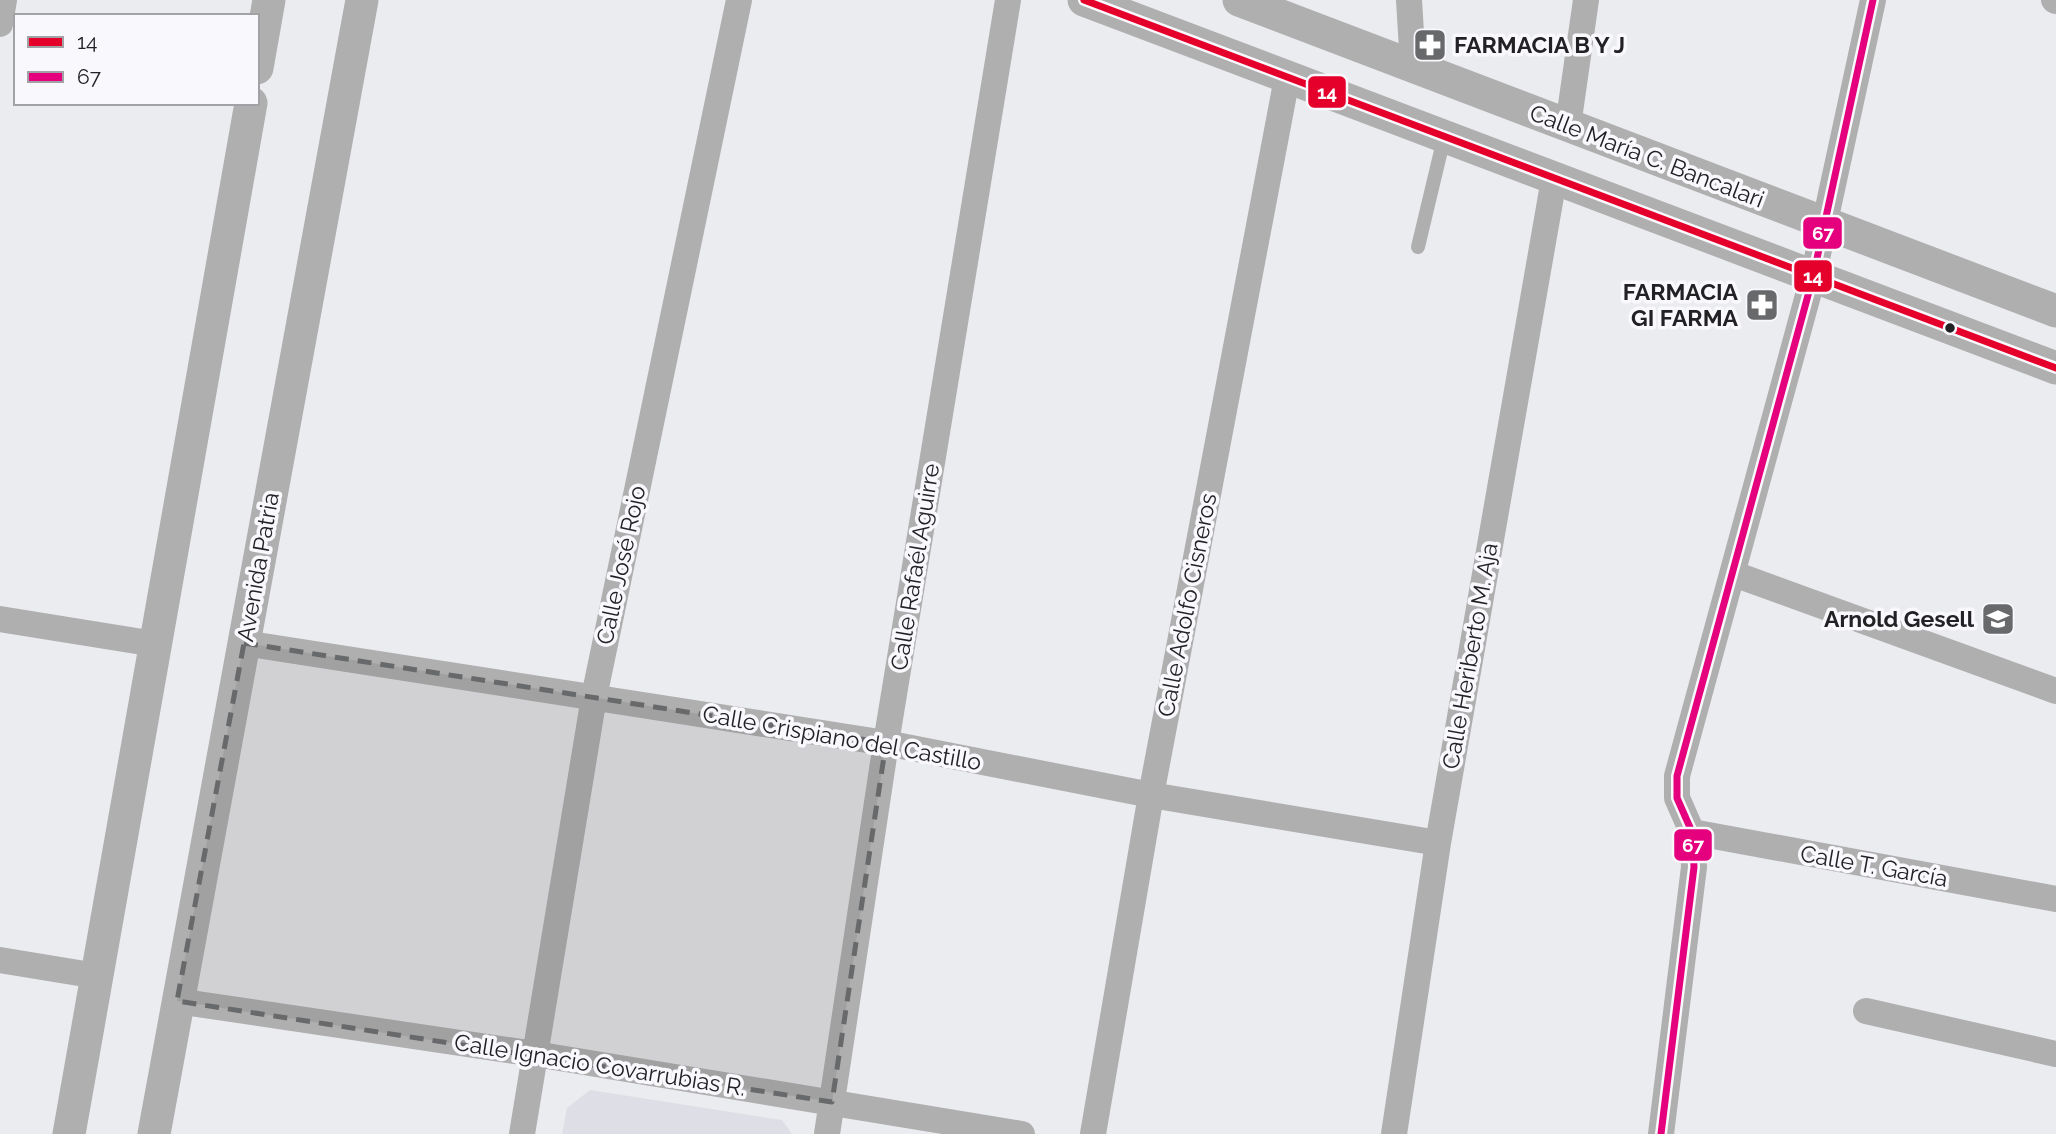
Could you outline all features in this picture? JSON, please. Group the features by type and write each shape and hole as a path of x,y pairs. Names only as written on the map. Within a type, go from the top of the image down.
{"street":[{"path":"0,24 5,0"},
{"path":"259,57 269,0"},
{"name":"Avenida Patria","path":"154,1134 362,0"},
{"name":"Calle José Rojo","path":"522,1134 594,697 738,0"},
{"name":"Calle Rafaél Aguirre","path":"827,1134 886,743 1008,0"},
{"path":"1084,0 2056,368"},
{"path":"1409,0 1413,66"},
{"path":"1568,126 1586,0"},
{"path":"1661,1134 1694,867 1692,832 1677,798 1677,776 1813,277 1873,0"},
{"name":"Calle María C. Bancalari","path":"1255,3 1568,126 2056,312"},
{"name":"Calle Adolfo Cisneros","path":"1093,1134 1151,795 1287,78"},
{"path":"69,1134 251,105"},
{"name":"Calle Heriberto M. Aja","path":"1394,1134 1438,843 1554,179"},
{"path":"1734,574 2056,691"},
{"path":"0,619 155,644"},
{"name":"Calle Crispiano del Castillo","path":"244,643 886,743 1151,795 1438,843"},
{"name":"Calle T. García","path":"1692,832 2056,899"},
{"path":"0,960 97,976"},
{"name":"Calle Ignacio Covarrubias R.","path":"177,1001 536,1054 1022,1134"},
{"path":"1866,1011 2056,1054"}],"lane":[{"path":"1418,247 1444,138"}],"highlighted area":[{"path":"244,643 886,743 832,1102 177,1001"}],"shaded area":[{"path":"590,1090 782,1120 792,1134 562,1134 567,1108"}],"transit line":[{"name":"14","path":"1084,0 2056,368"},
{"name":"67","path":"1661,1134 1694,867 1692,832 1677,798 1677,776 1813,277 1873,0"}],"place":[{"name":"FARMACIA B Y J","path":"1430,45"},
{"name":"FARMACIA GI FARMA","path":"1762,305"},
{"name":"Arnold Gesell","path":"1998,619"}]}
